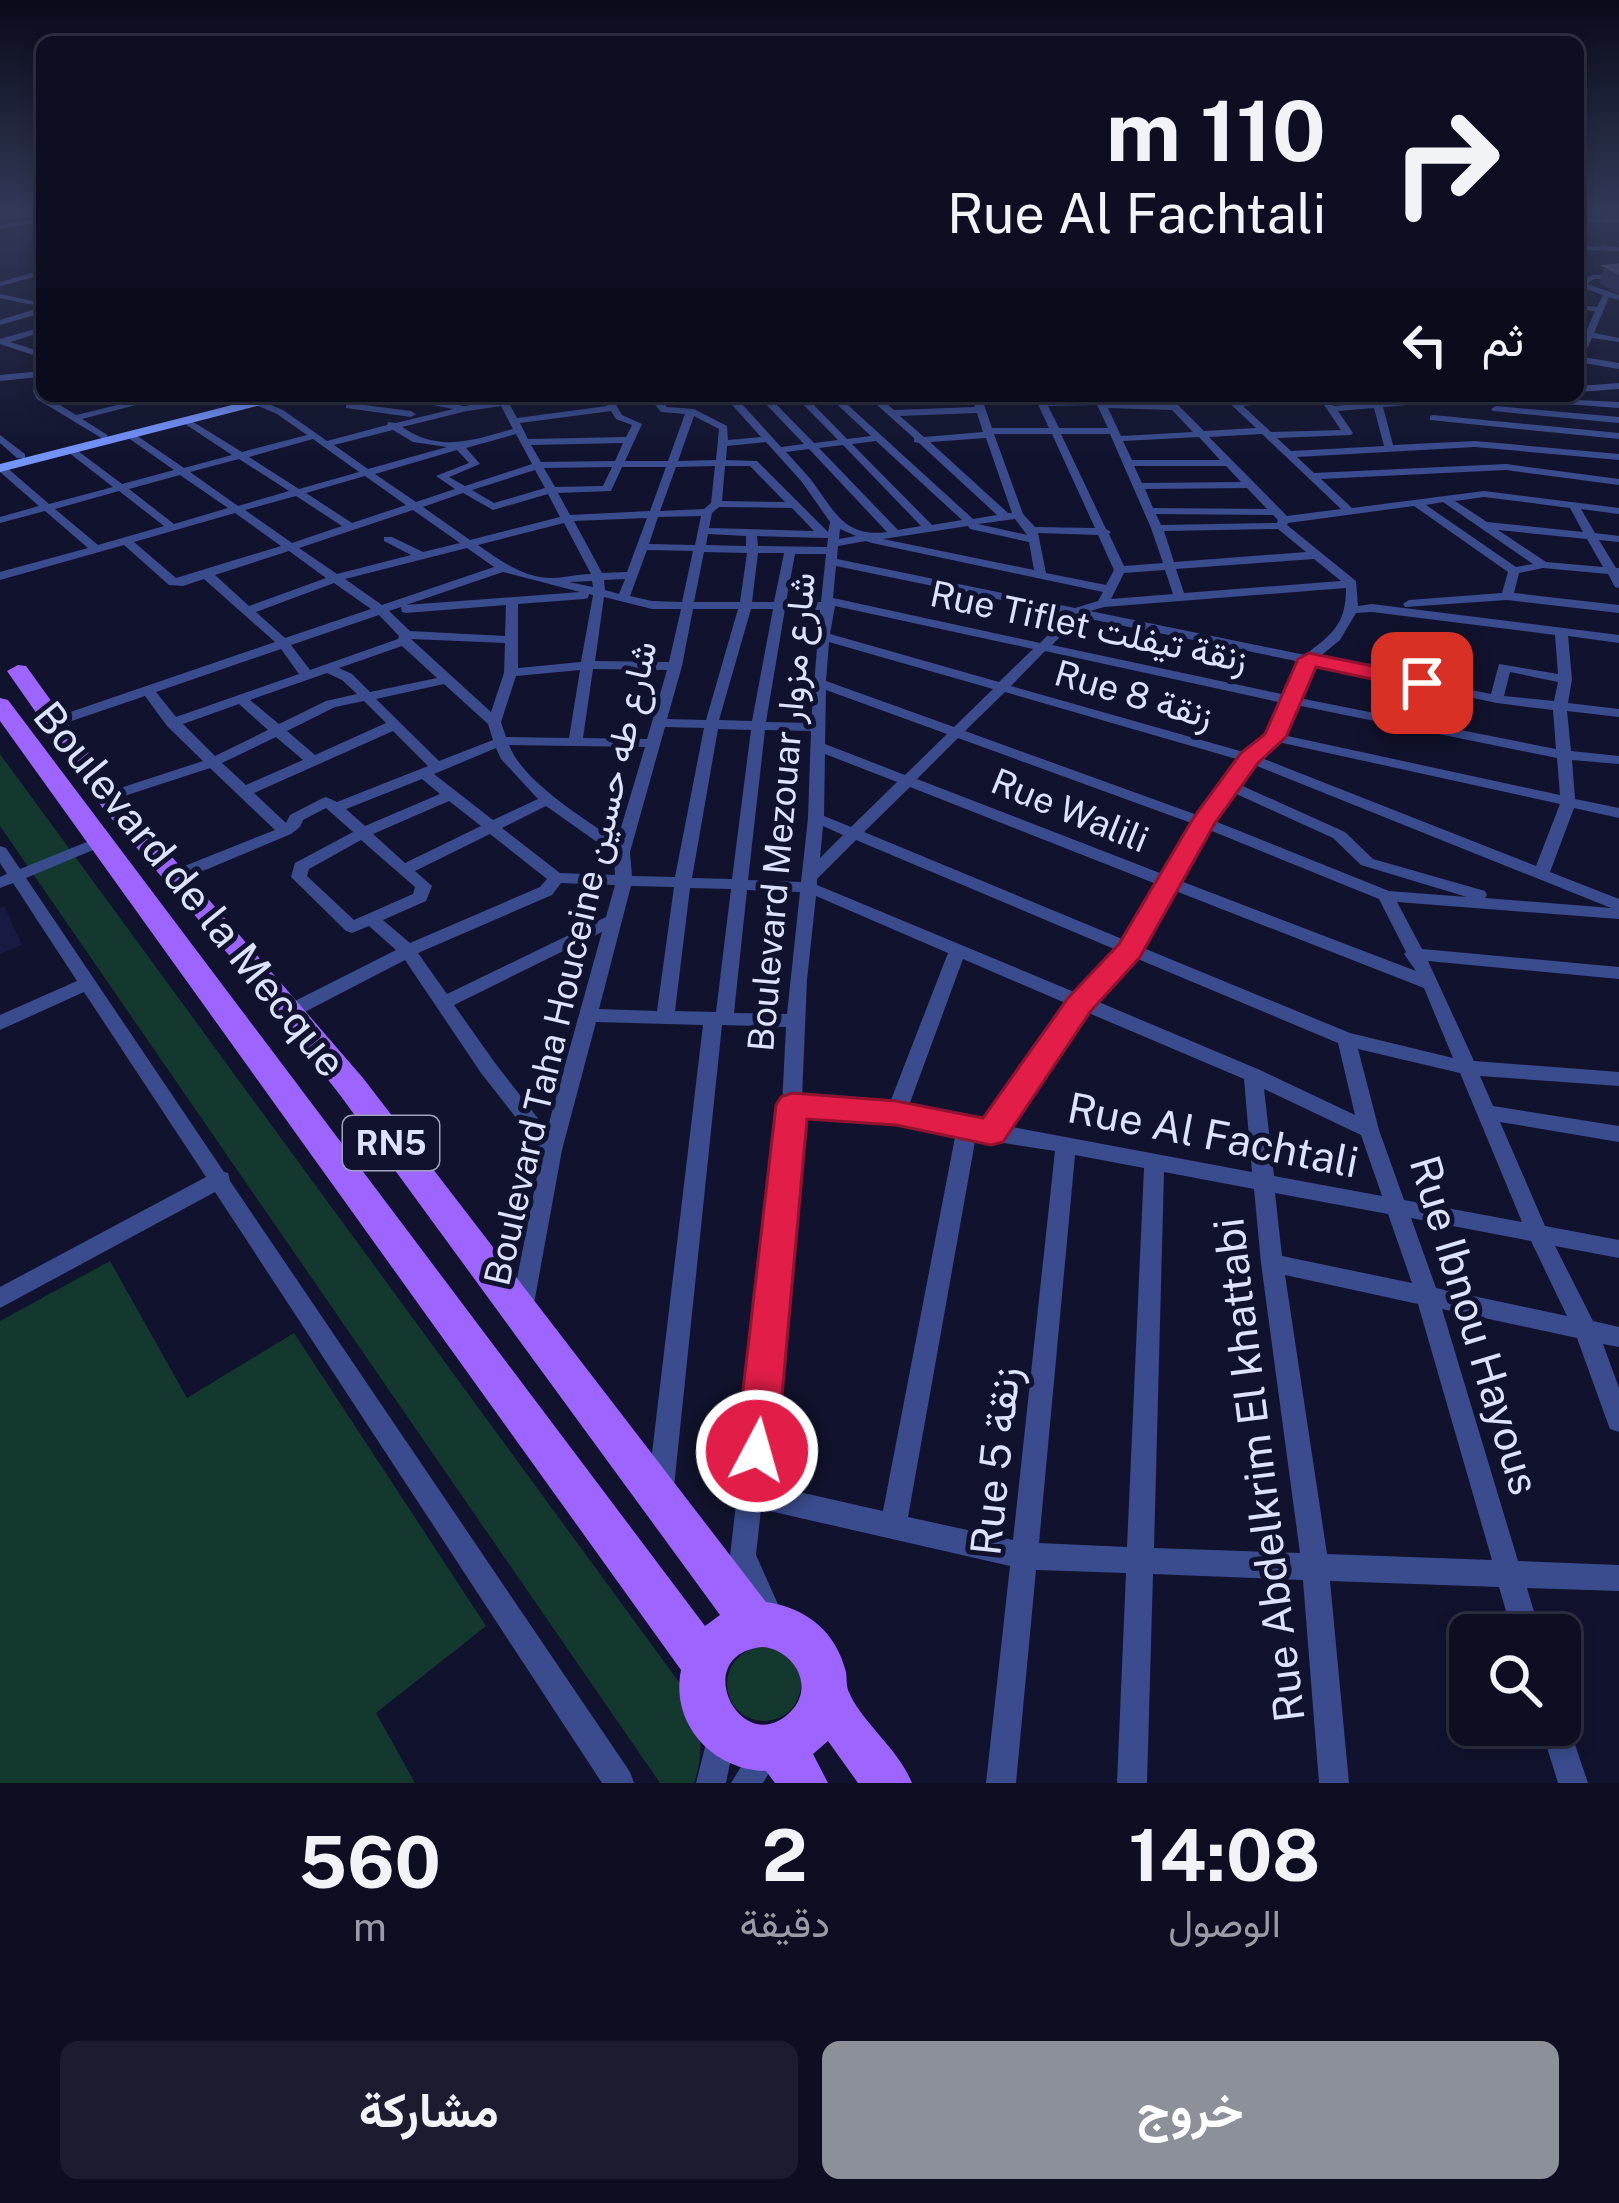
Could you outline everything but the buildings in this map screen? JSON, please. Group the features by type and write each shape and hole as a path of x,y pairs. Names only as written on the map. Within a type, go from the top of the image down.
{"main road":[{"path":"0,466 22,456 241,402"},
{"path":"0,466 243,402"},
{"name":"Boulevard de la Mecque","path":"4,666 172,877 292,1011 659,1500 763,1623"},
{"name":"Boulevard de la Mecque","path":"0,705 707,1667"},
{"path":"707,1667 725,1638 763,1623"},
{"name":"RN5","path":"763,1623 800,1635 810,1647 818,1661 822,1694 888,1783"},
{"name":"RN5","path":"707,1667 705,1702 721,1732"},
{"path":"721,1732 774,1766 808,1727 822,1694"}],"street":[{"path":"1595,292 1619,298"},
{"path":"0,296 36,306"},
{"path":"1584,349 1606,296"},
{"path":"0,319 36,310"},
{"path":"1584,310 1597,315"},
{"path":"1584,318 1597,315"},
{"path":"0,342 36,331"},
{"path":"1584,334 1619,340"},
{"path":"0,342 36,350"},
{"path":"1584,360 1619,366"},
{"path":"0,379 36,376"},
{"path":"1584,385 1619,386"},
{"path":"51,402 103,436"},
{"path":"54,404 62,402"},
{"path":"76,418 141,402"},
{"path":"253,402 314,436 503,568 685,615"},
{"path":"341,402 417,441 441,440 458,447 476,464 441,476 493,507 550,490 608,489 637,422 619,417 608,402"},
{"path":"430,402 467,408"},
{"path":"326,444 493,402"},
{"path":"503,402 598,575 575,742"},
{"path":"658,402 664,410 692,411 724,428 724,443 766,439"},
{"name":"Boulevard Mezouar شارع مزوار","path":"736,402 778,450 832,542 827,637 819,683 816,818 795,1022 792,1105 743,1556 763,1623"},
{"path":"769,402 896,534"},
{"path":"805,402 930,529"},
{"path":"840,402 968,524 1032,535 1106,532"},
{"path":"879,402 917,440 1032,535 1041,575"},
{"path":"917,402 921,412"},
{"path":"979,402 1012,516"},
{"path":"1042,402 1120,570 1103,603"},
{"path":"1101,402 1157,527 1180,598"},
{"path":"1113,402 1174,407"},
{"path":"894,1524 979,1130 1079,1005 1130,950 1203,822 1249,758 1275,737 1309,659 1336,637 1352,610 1352,584 1280,519 1169,402"},
{"path":"1233,402 1352,513"},
{"path":"1328,402 1348,433"},
{"path":"1333,409 1432,402"},
{"path":"1492,402 1516,446"},
{"path":"1579,402 1619,405"},
{"path":"1424,403 1433,418 1437,445"},
{"path":"349,406 430,416"},
{"path":"0,576 611,408"},
{"path":"1379,408 1389,447"},
{"path":"1496,409 1619,420"},
{"path":"892,413 982,410"},
{"path":"623,600 692,411"},
{"path":"755,424 853,413"},
{"path":"1433,418 1619,436"},
{"path":"185,420 351,527"},
{"path":"520,431 627,440"},
{"path":"917,440 987,433 1387,432"},
{"path":"130,434 382,610 494,722 512,766 547,800 622,852"},
{"path":"0,520 314,436"},
{"path":"0,438 22,456"},
{"path":"778,450 878,438"},
{"name":"Boulevard Taha Houceine شارع طه حسين","path":"521,1316 539,1240 552,1150 624,881 622,852 675,666 724,443"},
{"path":"1288,454 1475,444 1619,457"},
{"path":"1475,444 1528,485 1530,501"},
{"path":"71,450 172,527"},
{"path":"1126,463 1229,463"},
{"path":"126,541 172,582 207,575 539,465 759,465 832,542 1079,611 1497,699 1619,713"},
{"path":"0,466 96,549"},
{"path":"1311,476 1506,467 1619,482"},
{"path":"1139,485 1246,485"},
{"path":"0,492 22,487"},
{"path":"1157,527 1352,513 1484,494 1619,511"},
{"path":"1444,498 1543,565"},
{"path":"1415,502 1514,571 1543,565 1614,572"},
{"path":"248,611 337,578 569,518 793,505"},
{"path":"1575,508 1619,584"},
{"path":"1150,511 1280,519"},
{"path":"643,547 752,539 872,540 1012,516"},
{"path":"1484,525 1619,539"},
{"path":"704,531 790,549 872,540 1111,590"},
{"path":"388,539 421,555"},
{"path":"665,1017 711,724 743,605 752,539"},
{"path":"659,1500 758,726 790,549"},
{"path":"1120,570 1318,555"},
{"path":"49,724 503,568"},
{"path":"1514,571 1512,597 1533,628"},
{"path":"207,575 284,643 308,675"},
{"path":"539,580 633,575"},
{"path":"810,881 1079,611 1103,603 1352,584"},
{"path":"382,610 599,593"},
{"path":"1352,610 1512,597 1619,608"},
{"path":"494,722 511,673 512,602"},
{"name":"Rue Tiflet زنقة تيفلت","path":"685,615 743,605 829,603 1564,755 1619,760"},
{"path":"1372,608 1619,639"},
{"path":"1541,875 1568,803 1560,708 1565,679 1561,633"},
{"name":"Rue 8 زنقة","path":"827,637 1249,758 1619,910"},
{"path":"172,724 405,638 512,640"},
{"path":"511,673 586,665 675,666"},
{"path":"1497,699 1504,667 1565,679"},
{"path":"328,668 347,677 396,724 450,795 556,878 739,885 810,881 957,952 1253,1075 1369,1130"},
{"path":"106,797 216,761 331,704 450,679"},
{"path":"819,683 1203,822 1386,896 1619,910"},
{"path":"149,692 172,724 285,831"},
{"path":"240,698 312,760"},
{"path":"245,790 396,724"},
{"name":"Rue Walili","path":"502,741 575,742 711,724 758,726 819,737 908,781 1431,984"},
{"path":"1275,737 1619,813"},
{"path":"336,808 502,741"},
{"path":"1230,786 1340,835 1367,862 1507,904"},
{"path":"172,877 285,831 295,824 295,818 326,802 363,832 424,891 359,926 345,925 298,872 305,863 363,832 450,795"},
{"path":"403,870 547,800"},
{"path":"816,818 1346,1040 1467,1068 1619,1079"},
{"path":"8,880 99,842"},
{"path":"0,851 8,880 89,983 619,1783"},
{"path":"1355,883 1367,862"},
{"path":"1386,896 1402,888 1403,872"},
{"path":"292,1011 408,951 546,892 556,878"},
{"path":"1386,896 1431,984 1538,1234 1586,1330 1619,1421"},
{"path":"372,920 408,951 447,1001 488,1068 552,1150"},
{"path":"447,1001 610,920"},
{"path":"896,1113 957,952"},
{"path":"1413,954 1619,974"},
{"path":"0,1023 89,983"},
{"path":"587,1015 795,1022"},
{"name":"Rue Ibnou Hayous","path":"1346,1040 1369,1130 1426,1292 1521,1614"},
{"name":"Rue Abdelkrim El khattabi","path":"1253,1075 1272,1263 1316,1565 1334,1783"},
{"name":"Rue Al Fachtali","path":"792,1105 896,1113 1619,1249"},
{"path":"1486,1112 1619,1134"},
{"name":"Rue 5 زنقة","path":"1001,1783 1066,1147"},
{"path":"1132,1783 1154,1164"},
{"path":"0,1298 221,1179"},
{"path":"1272,1263 1619,1336"},
{"path":"752,1494 1024,1556 1619,1578"},
{"path":"711,1783 721,1732"},
{"path":"1562,1746 1573,1783"}],"green space":[{"path":"0,754 687,1693 700,1738 694,1783 660,1783 0,826"},
{"path":"110,1261 187,1398 294,1333 486,1626 376,1713 415,1783 0,1783 0,1321"},
{"path":"764,1647 790,1658 801,1684 790,1710 764,1721 738,1710 727,1684 738,1658"}],"route":[{"path":"757,1451 792,1105 896,1113 991,1132 1079,1005 1130,950 1203,822 1249,758 1275,737 1309,659 1422,683"}]}
